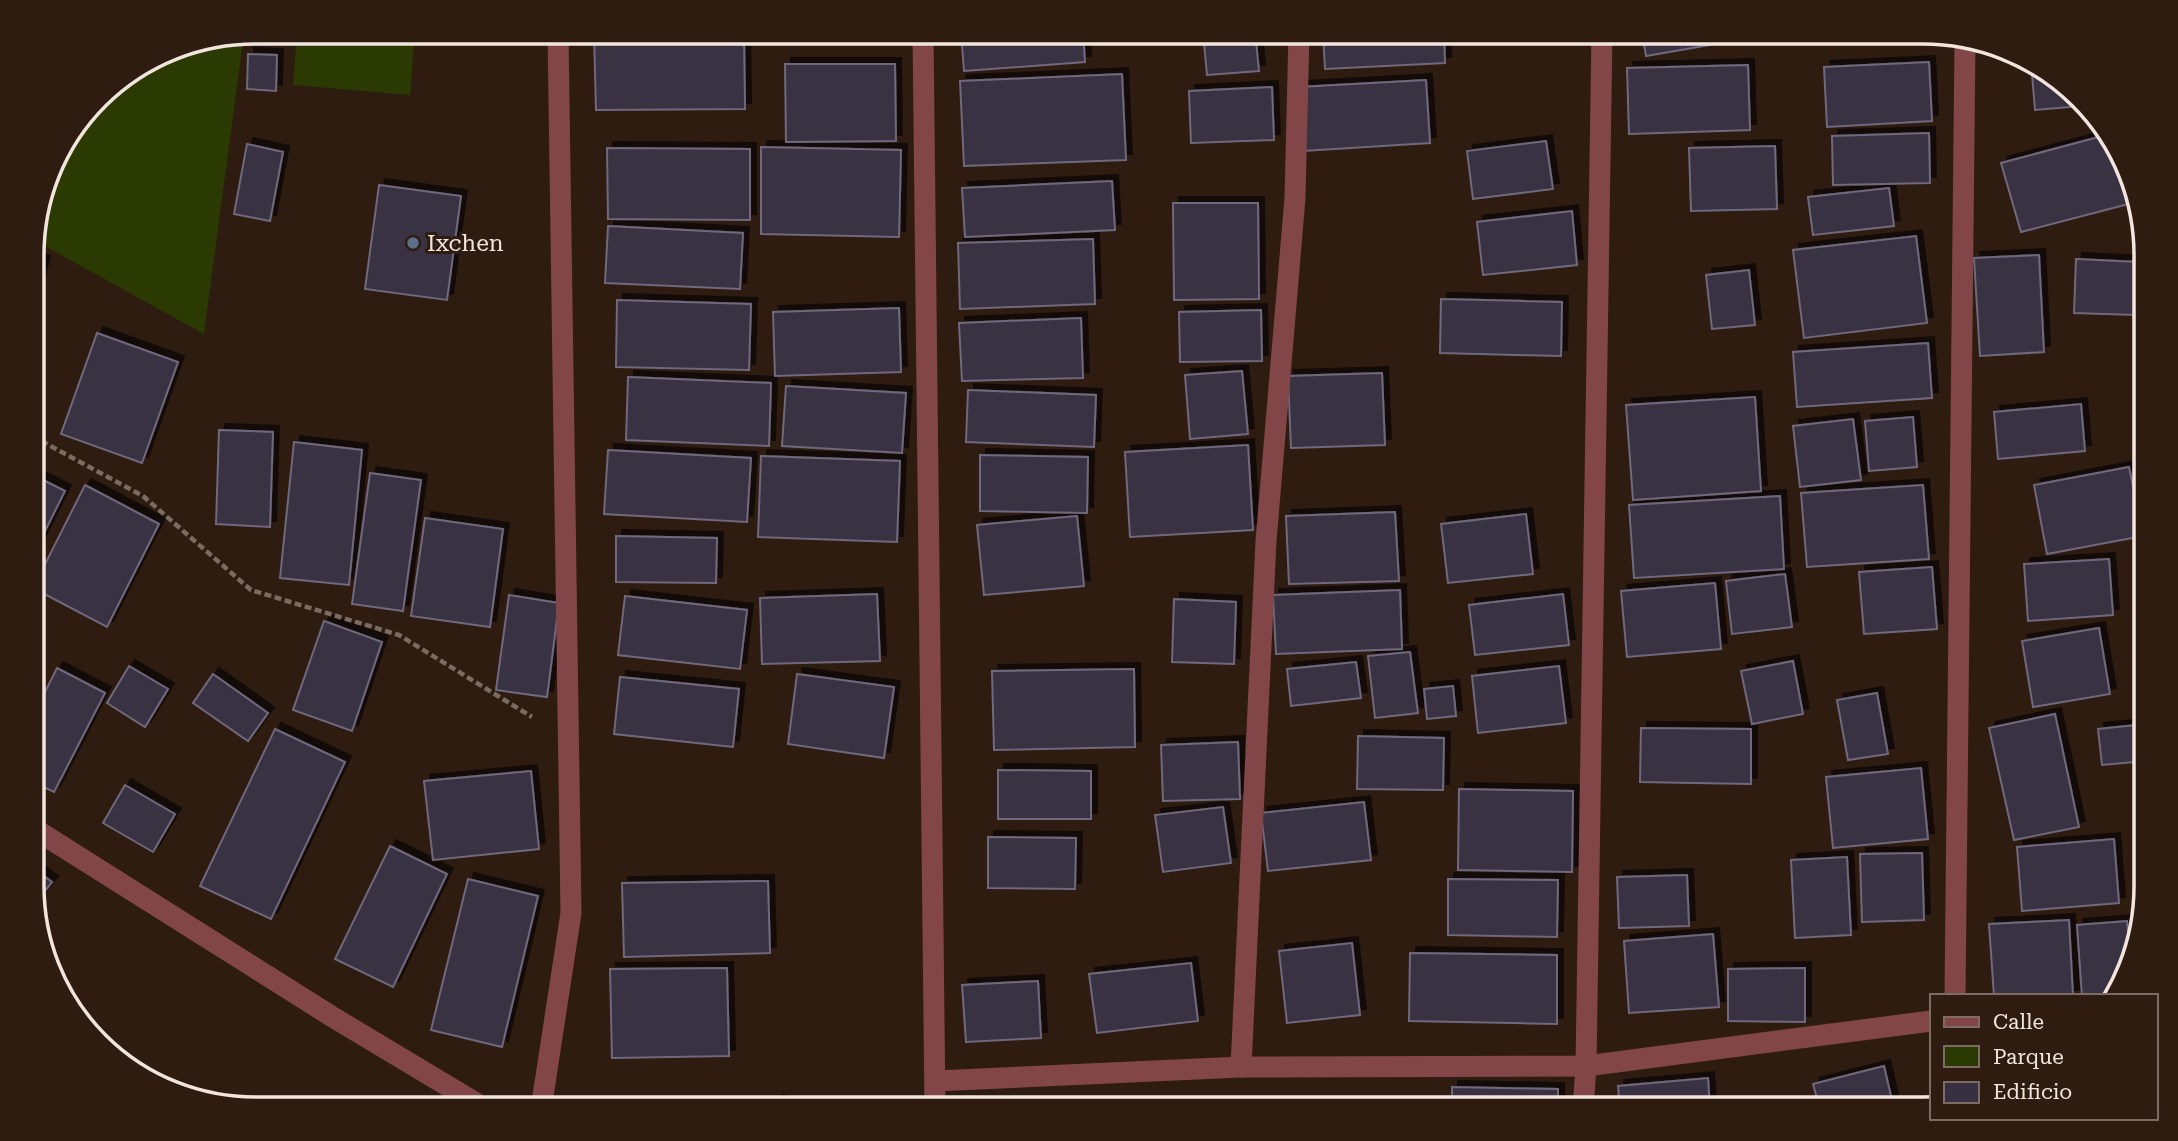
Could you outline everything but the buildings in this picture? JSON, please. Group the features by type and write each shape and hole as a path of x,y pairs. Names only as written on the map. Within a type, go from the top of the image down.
{"street":[{"path":"543,1097 571,913 558,44"},
{"path":"923,44 935,1097"},
{"path":"1241,1067 1266,541 1295,198 1299,44"},
{"path":"1584,1097 1602,44"},
{"path":"1955,994 1965,48"},
{"path":"44,835 465,1097"},
{"path":"936,1081 1241,1067 1586,1066 1930,1021"}],"path":[{"path":"44,442 143,496 251,590 399,635 569,740"}],"green space":[{"path":"243,44 204,334 44,246 44,241 51,200 60,174 79,137 105,105 137,79 161,65 200,51"},
{"path":"296,44 414,44 410,95 293,85"}],"place":[{"name":"Ixchen","path":"413,243"}]}
